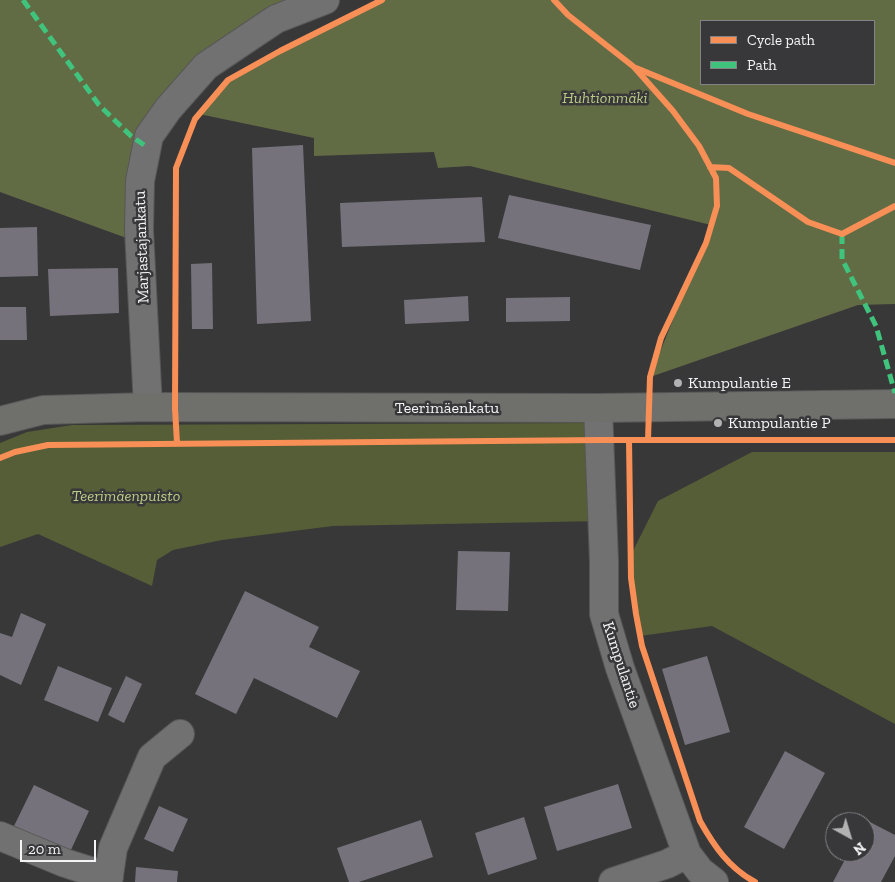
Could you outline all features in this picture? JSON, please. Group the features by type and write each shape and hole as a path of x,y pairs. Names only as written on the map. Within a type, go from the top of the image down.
{"street":[{"name":"Marjastajankatu","path":"148,407 139,230 140,181 149,136 168,109 206,66 276,19 326,0"},
{"name":"Teerimäenkatu","path":"0,421 44,410 148,407 598,408 895,404"},
{"name":"Kumpulantie","path":"598,408 604,561 604,614 620,668 687,854 700,871 714,882"},
{"path":"0,836 108,879 113,848 152,757 180,734"},
{"path":"613,882 667,864 687,854"}],"green space":[{"path":"0,0 295,0 166,101 132,240 0,192"},
{"name":"Huhtionmäki","path":"382,0 895,0 895,304 858,305 650,377 711,225 470,166 438,168 434,152 314,156 314,138 199,114 228,80"},
{"name":"Teerimäenpuisto","path":"599,423 603,521 333,526 222,540 173,550 157,560 152,586 38,534 0,547 0,443 27,432 72,425"},
{"path":"752,452 895,452 895,724 712,626 640,636 631,578 630,557 658,501"}],"building":[{"path":"303,145 311,321 257,324 252,148"},
{"path":"509,195 651,225 640,270 498,238"},
{"path":"482,197 485,242 342,247 340,203"},
{"path":"37,227 38,276 0,277 0,228"},
{"path":"212,263 213,329 192,329 191,264"},
{"path":"118,268 119,313 50,316 48,269"},
{"path":"468,296 469,321 405,324 404,300"},
{"path":"570,297 570,321 506,322 506,298"},
{"path":"0,307 26,307 27,340 0,340"},
{"path":"458,551 510,552 508,611 456,610"},
{"path":"245,591 319,627 309,647 360,671 337,718 254,678 236,714 195,694"},
{"path":"21,613 46,624 21,685 0,675 0,633 12,637"},
{"path":"707,656 730,732 685,745 662,669"},
{"path":"58,666 112,688 98,722 44,700"},
{"path":"126,676 142,684 124,723 108,715"},
{"path":"785,751 825,773 784,849 744,827"},
{"path":"618,784 632,828 557,851 544,807"},
{"path":"34,785 89,811 70,852 14,826"},
{"path":"159,806 188,819 173,852 144,839"},
{"path":"524,817 537,859 488,875 475,833"},
{"path":"421,820 433,857 359,882 349,882 337,848"},
{"path":"875,825 895,835 895,856 881,882 833,882 844,862 875,862"},
{"path":"136,867 178,871 177,882 135,882"}],"marked path":[{"path":"23,0 99,105 131,136 147,147"},
{"path":"842,234 842,259 876,326 895,393"}],"cycle path":[{"path":"177,443 175,408 176,168 195,119 228,80 280,51 382,0"},
{"path":"554,0 568,15 634,67 673,111 699,146 716,178 717,206 706,243 661,338 650,377 648,440"},
{"path":"636,68 748,114 895,163"},
{"path":"710,167 729,168 808,222 842,234 895,206"},
{"path":"0,458 15,452 48,445 601,440 895,440"},
{"path":"629,440 631,578 642,646 700,821 723,856 737,870 755,882"}],"place":[{"name":"Kumpulantie E","path":"678,383"},
{"name":"Kumpulantie P","path":"718,423"}]}
